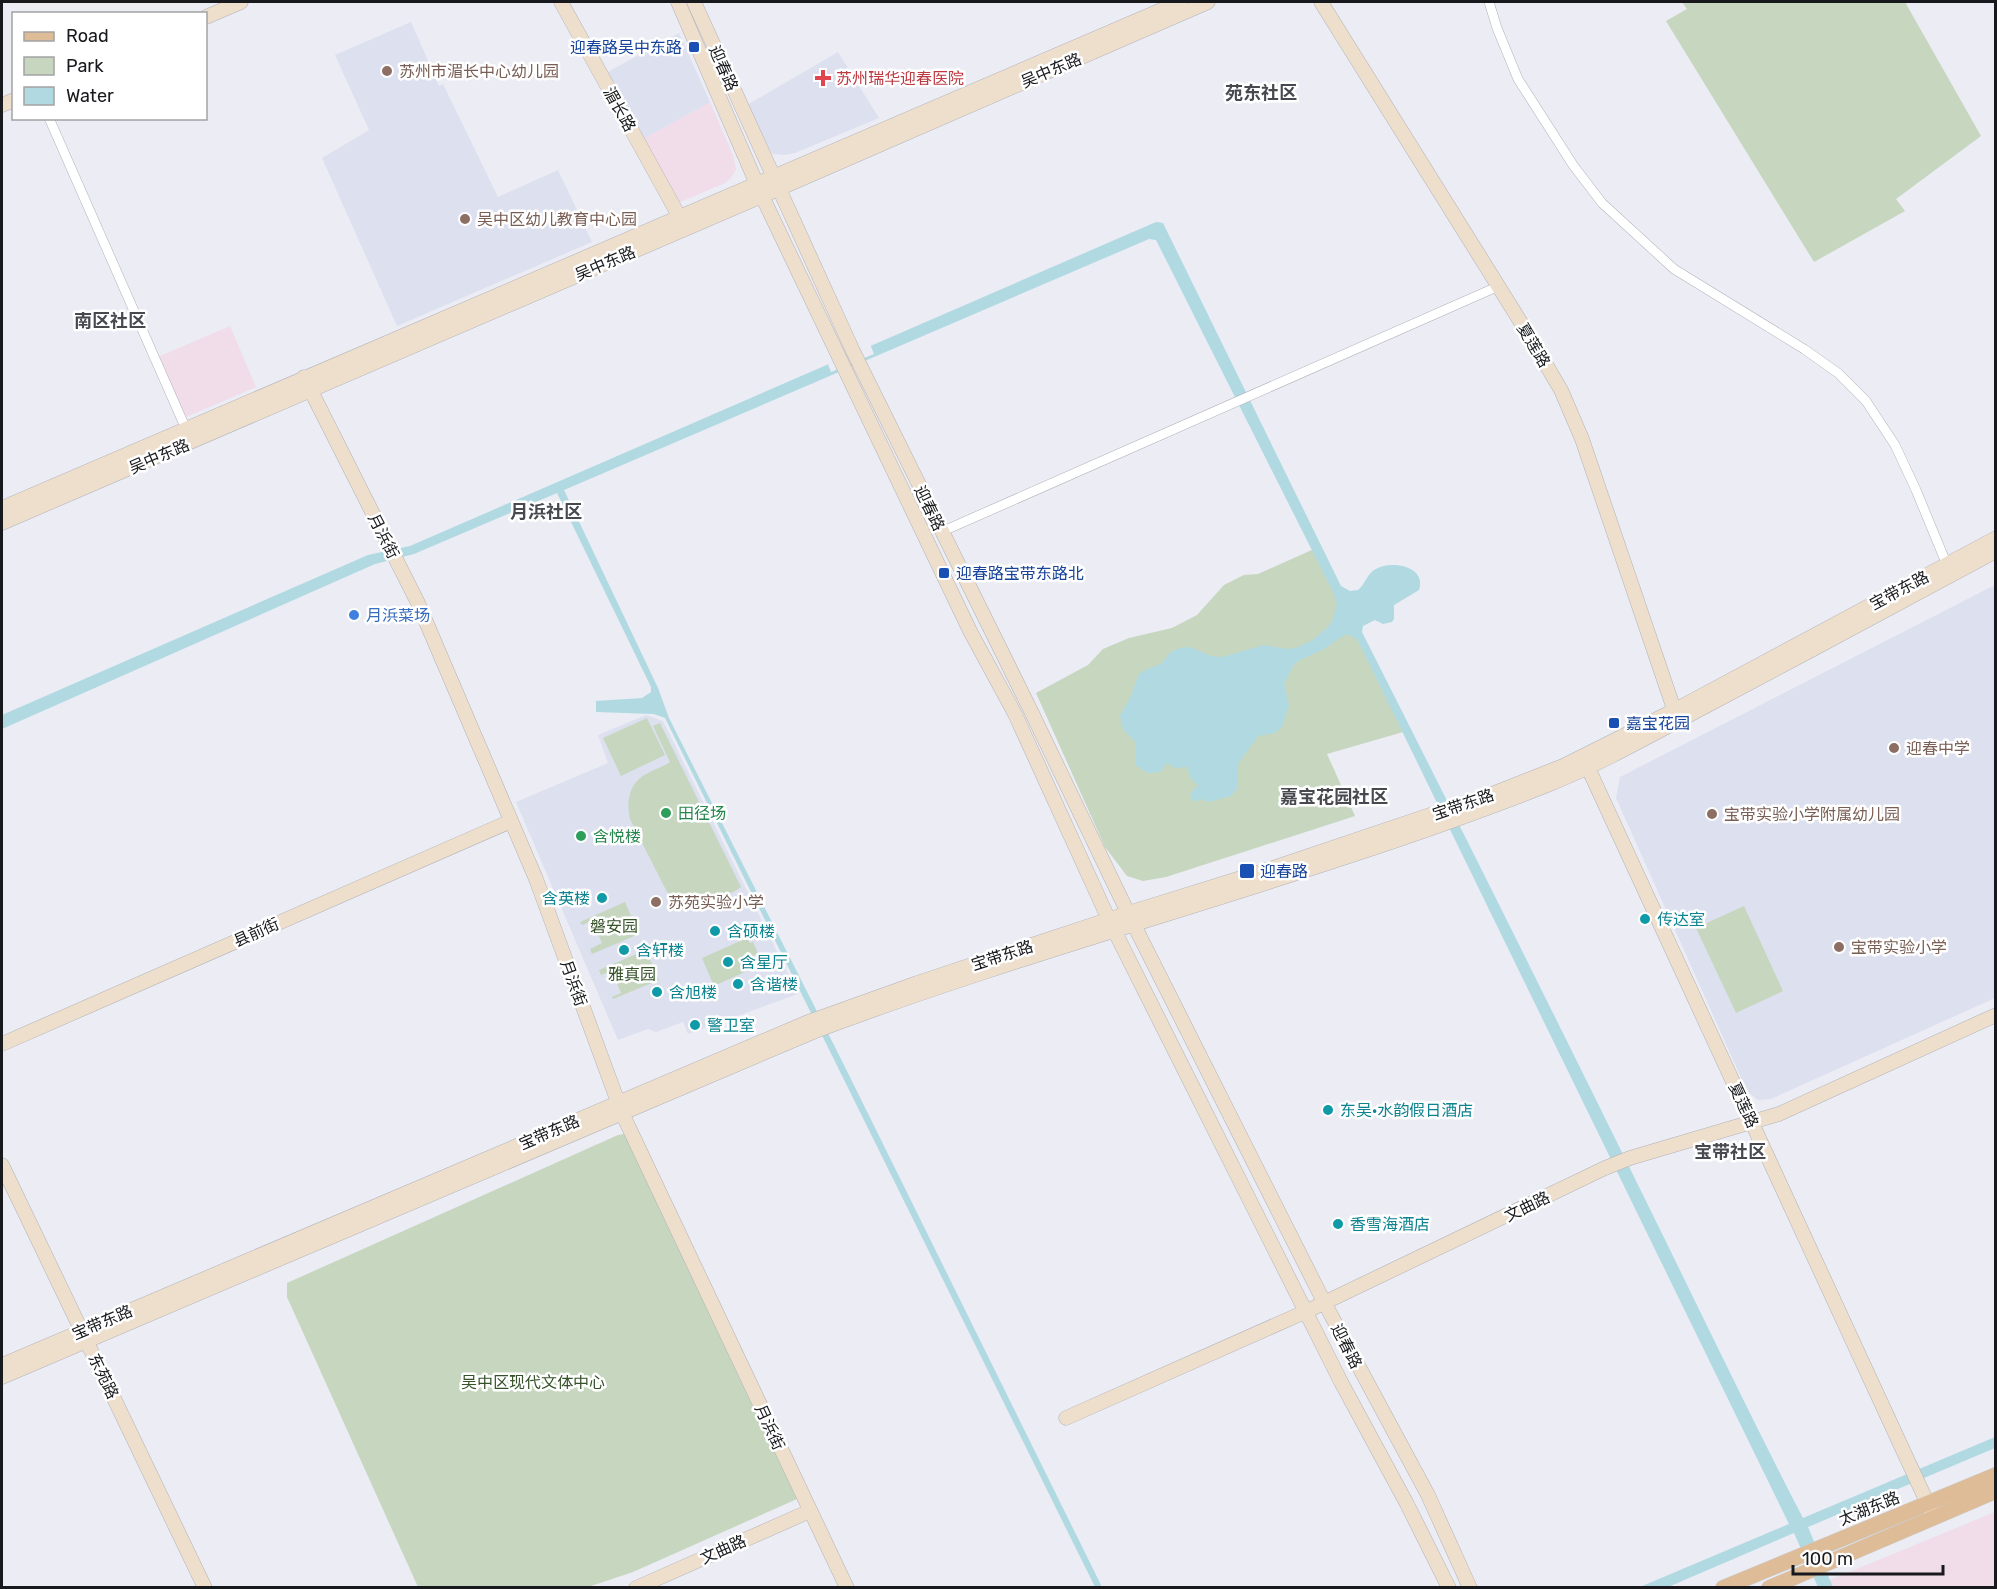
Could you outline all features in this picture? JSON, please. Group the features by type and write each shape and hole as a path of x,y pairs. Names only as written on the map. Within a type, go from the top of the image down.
{"main road":[{"path":"207,17 241,2"},
{"name":"湄长路","path":"561,2 679,216"},
{"name":"迎春路","path":"678,2 762,196 941,532 1030,709 1131,919 1324,1302 1428,1495 1470,1587"},
{"name":"迎春路","path":"694,2 776,182 848,359 970,631 1015,714 1112,925 1341,1382 1449,1587"},
{"name":"吴中东路","path":"2,523 762,196 776,182 1180,2"},
{"name":"吴中东路","path":"2,508 756,183 776,182 1208,2"},
{"name":"夏莲路","path":"1321,2 1499,286 1556,382 1577,426 1675,716"},
{"name":"月浜街","path":"304,377 418,603 536,879 620,1108 847,1587"},
{"name":"宝带东路","path":"1675,716 1995,538"},
{"name":"宝带东路","path":"2,1365 85,1335 818,1024 920,993 1131,919 1274,880 1586,762 1995,551"},
{"name":"夏莲路","path":"1586,762 1931,1511"},
{"name":"县前街","path":"2,1044 511,821"},
{"name":"文曲路","path":"1066,1418 1306,1311 1610,1166 1779,1114 1995,1015"},
{"name":"东苑路","path":"2,1165 205,1587"},
{"name":"宝带东路","path":"2,1377 85,1335"},
{"name":"太湖东路","path":"1769,1587 1810,1571 1931,1511 1995,1475"},
{"name":"太湖东路","path":"1723,1587 1818,1547 1995,1491"},
{"name":"文曲路","path":"636,1587 810,1511"}],"street":[{"path":"1489,2 1518,80 1573,165 1602,203 1674,269 1810,353 1838,373 1866,401 1895,445 1947,565"},
{"path":"50,120 186,429"},
{"path":"941,532 1499,286"}],"shaded area":[{"name":"吴中区幼儿教育中心园","path":"411,22 439,86 443,84 498,197 558,170 592,242 397,326 322,158 369,130 335,55"},
{"path":"679,33 710,102 643,139 608,72"},
{"name":"苏州瑞华迎春医院","path":"838,52 879,118 795,153 773,154 747,105"},
{"path":"710,102 733,155 736,170 725,183 678,203 643,139"},
{"path":"230,326 256,387 186,417 158,357"},
{"path":"1995,585 1995,998 1771,1099 1758,1100 1747,1091 1616,798 1620,777"},
{"name":"苏苑实验小学","path":"646,715 663,721 798,994 688,1034 683,1022 656,1032 648,1029 618,1040 516,802 608,763 598,735"},
{"path":"1995,1512 1995,1587 1813,1587"}],"green space":[{"path":"1682,2 1905,2 1981,136 1896,199 1905,211 1814,262 1666,21 1687,9"},
{"path":"1314,549 1403,732 1327,754 1355,816 1166,877 1143,881 1127,876 1105,847 1036,693 1088,665 1103,649 1129,638 1172,628 1197,615 1224,585 1244,575 1258,574"},
{"path":"647,718 665,755 621,776 603,738"},
{"name":"田径场","path":"660,723 741,887 714,900 695,902 667,892 630,819 628,805 630,793 637,781 670,762 653,726"},
{"name":"磐安园","path":"625,902 639,934 592,954 590,949 602,943 592,921 582,925 580,922"},
{"path":"1744,906 1783,991 1736,1013 1696,928"},
{"name":"含星厅","path":"747,938 750,943 753,942 758,953 753,956 758,966 714,986 702,958"},
{"name":"雅真园","path":"646,950 659,980 613,999 612,997 621,993 612,971 601,975 599,970"},
{"name":"吴中区现代文体中心","path":"624,1134 629,1139 797,1499 633,1572 588,1587 418,1587 287,1297 287,1283"}],"water":[{"path":"1156,222 1163,223 1341,586 1350,591 1358,590 1373,571 1382,566 1406,567 1418,575 1419,590 1394,605 1392,622 1383,624 1375,620 1363,626 1362,632 1803,1518 1995,1437 1995,1448 1808,1527 1833,1587 1818,1587 1794,1533 1668,1587 1640,1587 1789,1524 1357,639 1346,634 1293,666 1284,684 1289,705 1282,727 1275,733 1258,736 1238,764 1238,787 1231,796 1208,802 1201,799 1193,802 1190,794 1198,785 1191,779 1187,767 1175,768 1167,763 1160,772 1148,773 1135,765 1135,742 1123,729 1120,716 1139,674 1161,664 1171,652 1180,648 1190,647 1211,656 1223,657 1264,645 1286,649 1296,648 1313,640 1329,626 1337,603 1156,240 1149,239 564,490 658,688 669,718 841,1059 1102,1587 1095,1587 665,718 654,714 596,712 596,701 642,698 651,692 651,687 557,493 414,554 375,564 2,729 2,715 368,555 410,546"}],"pier":[{"path":"870,344 874,354 831,372 827,362"}],"place":[{"name":"迎春路吴中东路","path":"694,47"},
{"name":"苏州市湄长中心幼儿园","path":"387,71"},
{"name":"苏州瑞华迎春医院","path":"823,78"},
{"name":"吴中区幼儿教育中心园","path":"465,219"},
{"name":"迎春路宝带东路北","path":"944,573"},
{"name":"月浜菜场","path":"354,615"},
{"name":"嘉宝花园","path":"1614,723"},
{"name":"迎春中学","path":"1894,748"},
{"name":"田径场","path":"666,813"},
{"name":"宝带实验小学附属幼儿园","path":"1712,814"},
{"name":"含悦楼","path":"581,836"},
{"name":"迎春路","path":"1247,871"},
{"name":"含英楼","path":"602,898"},
{"name":"苏苑实验小学","path":"656,902"},
{"name":"传达室","path":"1645,919"},
{"name":"含硕楼","path":"715,931"},
{"name":"宝带实验小学","path":"1839,947"},
{"name":"含轩楼","path":"624,950"},
{"name":"含星厅","path":"728,962"},
{"name":"含谐楼","path":"738,984"},
{"name":"含旭楼","path":"657,992"},
{"name":"警卫室","path":"695,1025"},
{"name":"东吴·水韵假日酒店","path":"1328,1110"},
{"name":"香雪海酒店","path":"1338,1224"}],"district":[{"name":"苑东社区","path":"1261,93"},
{"name":"南区社区","path":"110,321"},
{"name":"月浜社区","path":"546,512"},
{"name":"嘉宝花园社区","path":"1334,797"},
{"name":"宝带社区","path":"1730,1152"}]}
